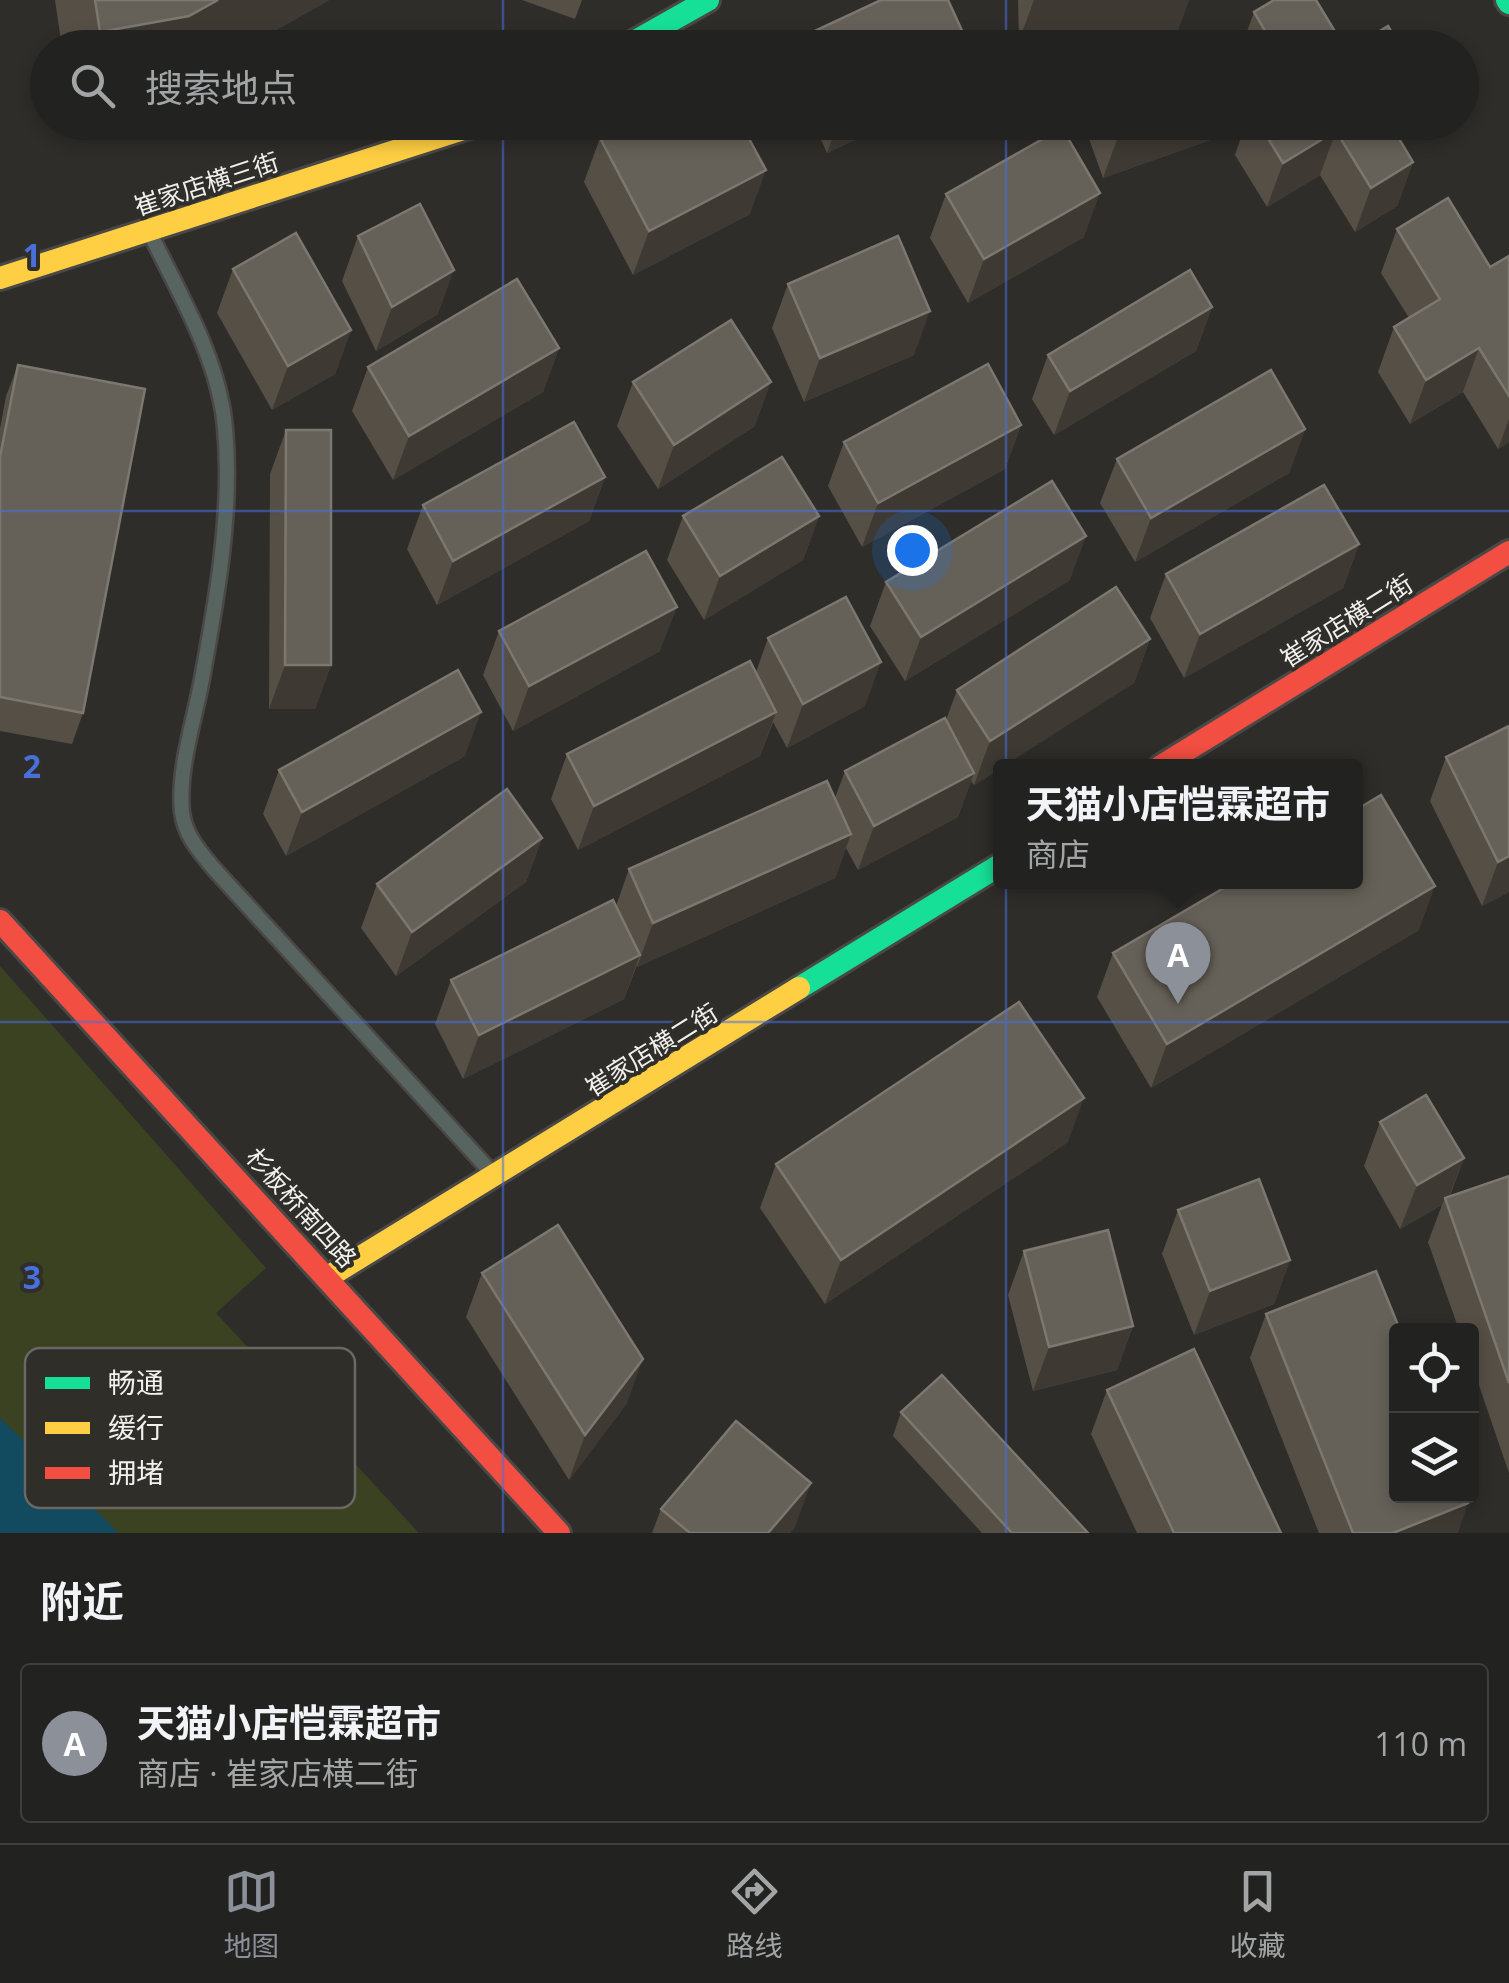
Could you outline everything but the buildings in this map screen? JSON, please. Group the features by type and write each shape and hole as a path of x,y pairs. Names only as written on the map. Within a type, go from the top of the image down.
{"street":[{"path":"655,30 708,0"},
{"name":"崔家店横三街","path":"0,278 429,140"},
{"name":"崔家店横二街","path":"1172,759 1509,552"},
{"name":"崔家店横二街","path":"328,1277 993,870"},
{"name":"杉板桥南四路","path":"0,921 559,1533"}],"lane":[{"path":"149,230 210,358 226,428 224,534 182,779 182,816 187,830 193,844 216,870 495,1177"}],"green space":[{"path":"0,966 266,1268 216,1313 248,1348 25,1348 25,1443 0,1418"},
{"path":"355,1464 419,1533 117,1533 92,1508 355,1508"}],"water":[{"path":"0,1418 25,1442 25,1508 93,1508 117,1533 0,1533"}],"traffic: fast":[{"path":"655,30 708,0"},
{"path":"799,988 993,869"}],"traffic: slow":[{"path":"0,278 429,140"},
{"path":"328,1277 799,988"}],"traffic: jam":[{"path":"1172,759 1509,552"},
{"path":"0,921 559,1533"}],"place":[{"name":"天猫小店恺霖超市","path":"1178,1004"}]}
